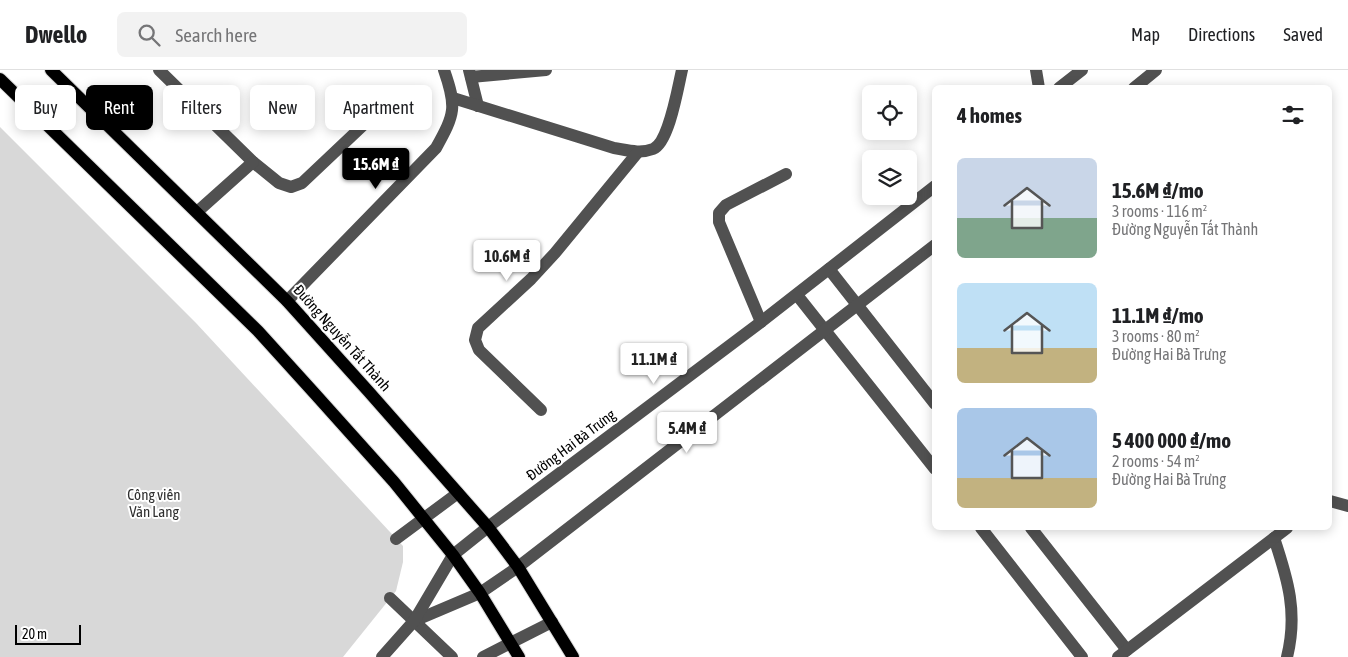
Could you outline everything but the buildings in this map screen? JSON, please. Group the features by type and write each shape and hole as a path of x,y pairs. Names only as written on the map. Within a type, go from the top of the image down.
{"main road":[{"name":"Đường Nguyễn Tất Thành","path":"51,70 287,300 488,527 518,567 573,657"},
{"path":"0,79 258,331 425,518 480,593 519,657"}],"street":[{"path":"159,70 253,162 279,182 291,187 302,183 358,130"},
{"path":"287,300 436,148 451,122 453,98 444,70"},
{"path":"478,106 470,74 546,70"},
{"path":"453,98 614,148 638,152 655,148 666,135 682,70"},
{"path":"1036,70 1038,85"},
{"path":"1064,85 1082,70"},
{"path":"1138,85 1156,70"},
{"path":"541,410 479,350 475,340 478,328 555,253 638,152"},
{"path":"197,212 253,162"},
{"path":"761,322 719,222 719,213 726,205 786,174"},
{"name":"Đường Hai Bà Trưng","path":"382,657 414,621 453,555 761,322 932,188"},
{"name":"Đường Hai Bà Trưng","path":"414,621 480,593 518,567 932,247"},
{"path":"830,269 932,400"},
{"path":"796,295 826,330 932,465"},
{"path":"396,539 458,493"},
{"path":"1332,502 1348,506"},
{"path":"983,530 1082,657"},
{"path":"1032,530 1123,654 1284,530"},
{"path":"1274,538 1290,584 1293,633 1287,657"},
{"path":"390,598 452,657"},
{"path":"483,657 552,622"}],"green space":[{"name":"Công viên Văn Lang","path":"0,127 196,323 403,546 403,562 396,591 343,657 0,657"}]}
